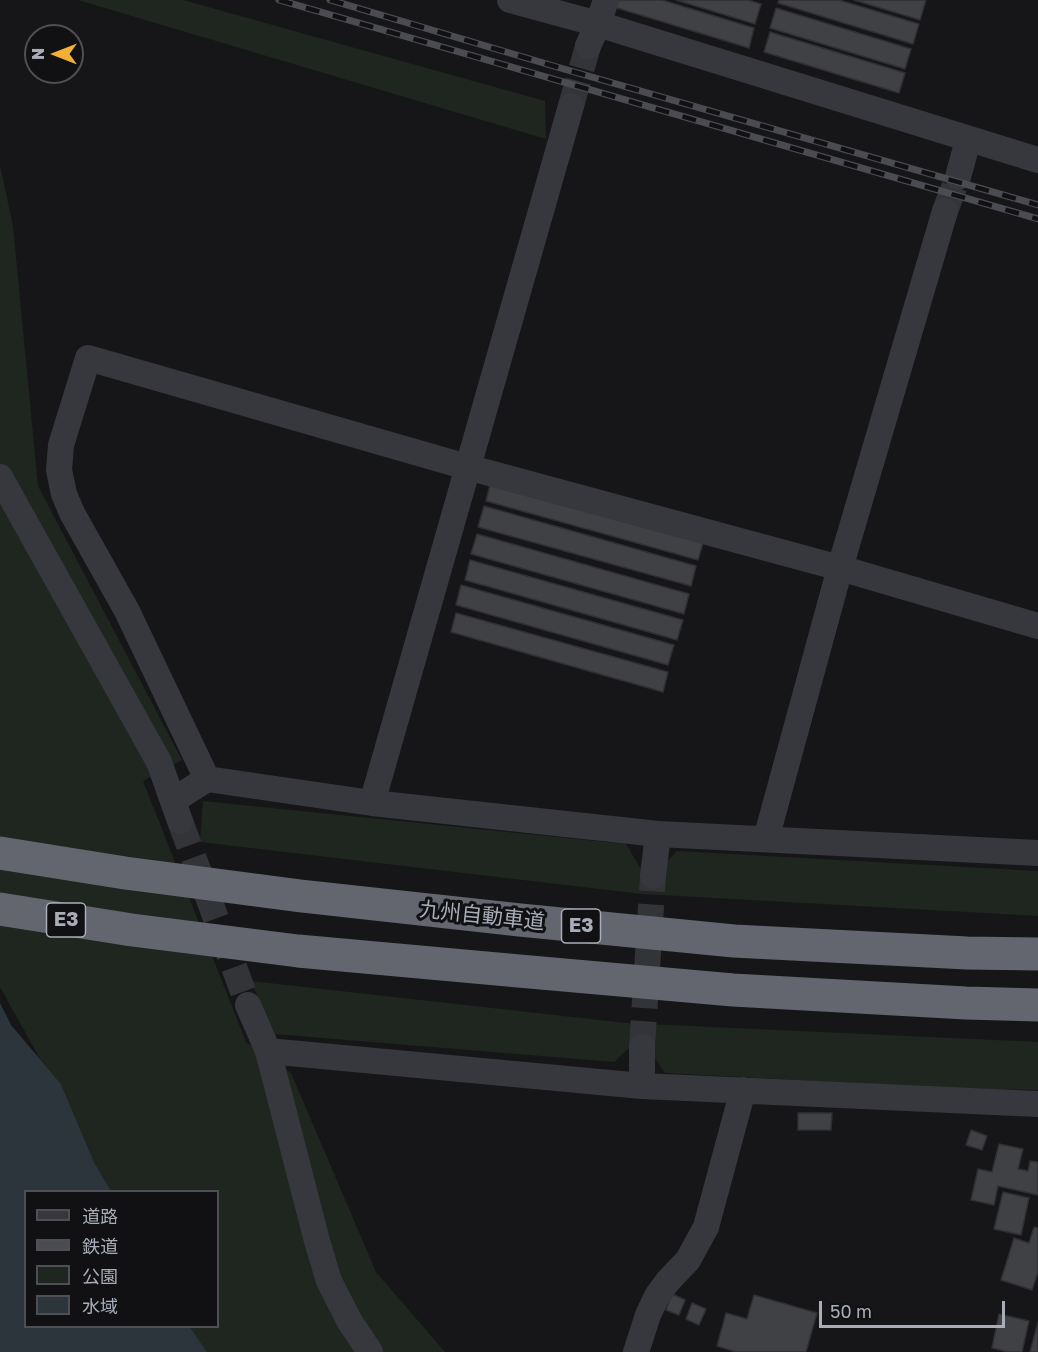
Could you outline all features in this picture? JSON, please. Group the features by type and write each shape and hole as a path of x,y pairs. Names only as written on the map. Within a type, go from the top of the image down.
{"highway":[{"name":"九州自動車道","path":"0,853 301,897 734,941 967,953 1038,954"},
{"name":"E3","path":"0,909 132,930 310,952 733,990 1038,1005"}],"street":[{"path":"510,0 593,35 1038,160"},
{"path":"593,35 606,0"},
{"path":"372,802 571,106"},
{"path":"958,177 968,140"},
{"path":"766,840 840,568 945,211"},
{"path":"207,779 127,611 72,513 64,494 59,470 61,445 88,358 468,467 840,568 1038,626"},
{"path":"0,477 159,762 177,811 207,779"},
{"path":"207,779 372,802 658,834 1038,853"},
{"path":"653,876 658,834"},
{"path":"248,1005 268,1051 329,1281 350,1322 370,1352"},
{"path":"642,1047 642,1086"},
{"path":"268,1051 642,1086 1038,1104"},
{"path":"636,1352 657,1296 688,1260 706,1227 722,1176 743,1090"}],"green space":[{"path":"78,0 183,0 545,101 546,139"},
{"path":"0,165 13,226 38,486 182,760 143,781 246,1042 291,1073 376,1272 445,1352 207,1352 191,1328 219,1328 219,1190 110,1190 94,1162 61,1084 40,1059 0,987"},
{"path":"203,801 626,844 648,881 677,851 1038,871 1038,916 642,894 200,842"},
{"path":"251,981 626,1023 1038,1042 1038,1090 944,1088 665,1073 641,1037 614,1062 274,1034"}],"water":[{"path":"0,1003 11,1025 61,1084 94,1162 110,1190 24,1190 24,1328 191,1328 207,1352 0,1352"}],"building":[{"path":"616,0 662,0 754,28 749,48 614,7"},
{"path":"676,0 748,0 761,4 755,24"},
{"path":"779,0 839,0 919,24 913,44 778,3"},
{"path":"854,0 926,0 920,20"},
{"path":"776,8 911,49 905,69 770,28"},
{"path":"770,32 905,73 899,93 764,52"},
{"path":"491,481 704,540 698,560 486,501"},
{"path":"484,506 696,566 691,586 478,527"},
{"path":"477,534 689,594 684,614 471,554"},
{"path":"470,560 683,620 677,640 465,580"},
{"path":"461,585 674,645 668,665 456,605"},
{"path":"456,613 668,672 663,692 451,632"},
{"path":"798,1113 832,1113 831,1130 798,1130"},
{"path":"971,1130 987,1136 982,1150 966,1145"},
{"path":"999,1144 1023,1149 1018,1169 1028,1171 1030,1161 1038,1162 1038,1195 998,1186 994,1205 971,1200 978,1169 992,1172"},
{"path":"1003,1192 1029,1198 1021,1235 994,1229"},
{"path":"1034,1227 1038,1228 1038,1272 1032,1290 1001,1280 1014,1238 1029,1243"},
{"path":"672,1294 685,1300 679,1315 666,1310"},
{"path":"754,1295 817,1313 806,1352 736,1352 717,1346 726,1313 747,1319"},
{"path":"692,1303 706,1309 699,1325 686,1319"},
{"path":"999,1314 1029,1321 1022,1352 1008,1352 992,1348"},
{"path":"1038,1322 1038,1352 1030,1352"}],"tunnel":[{"path":"571,106 588,46"},
{"path":"945,211 958,177"},
{"path":"180,821 248,1005"},
{"path":"642,1047 653,876"}],"railway":[{"path":"279,0 1038,219"},
{"path":"330,0 1038,205"}]}
